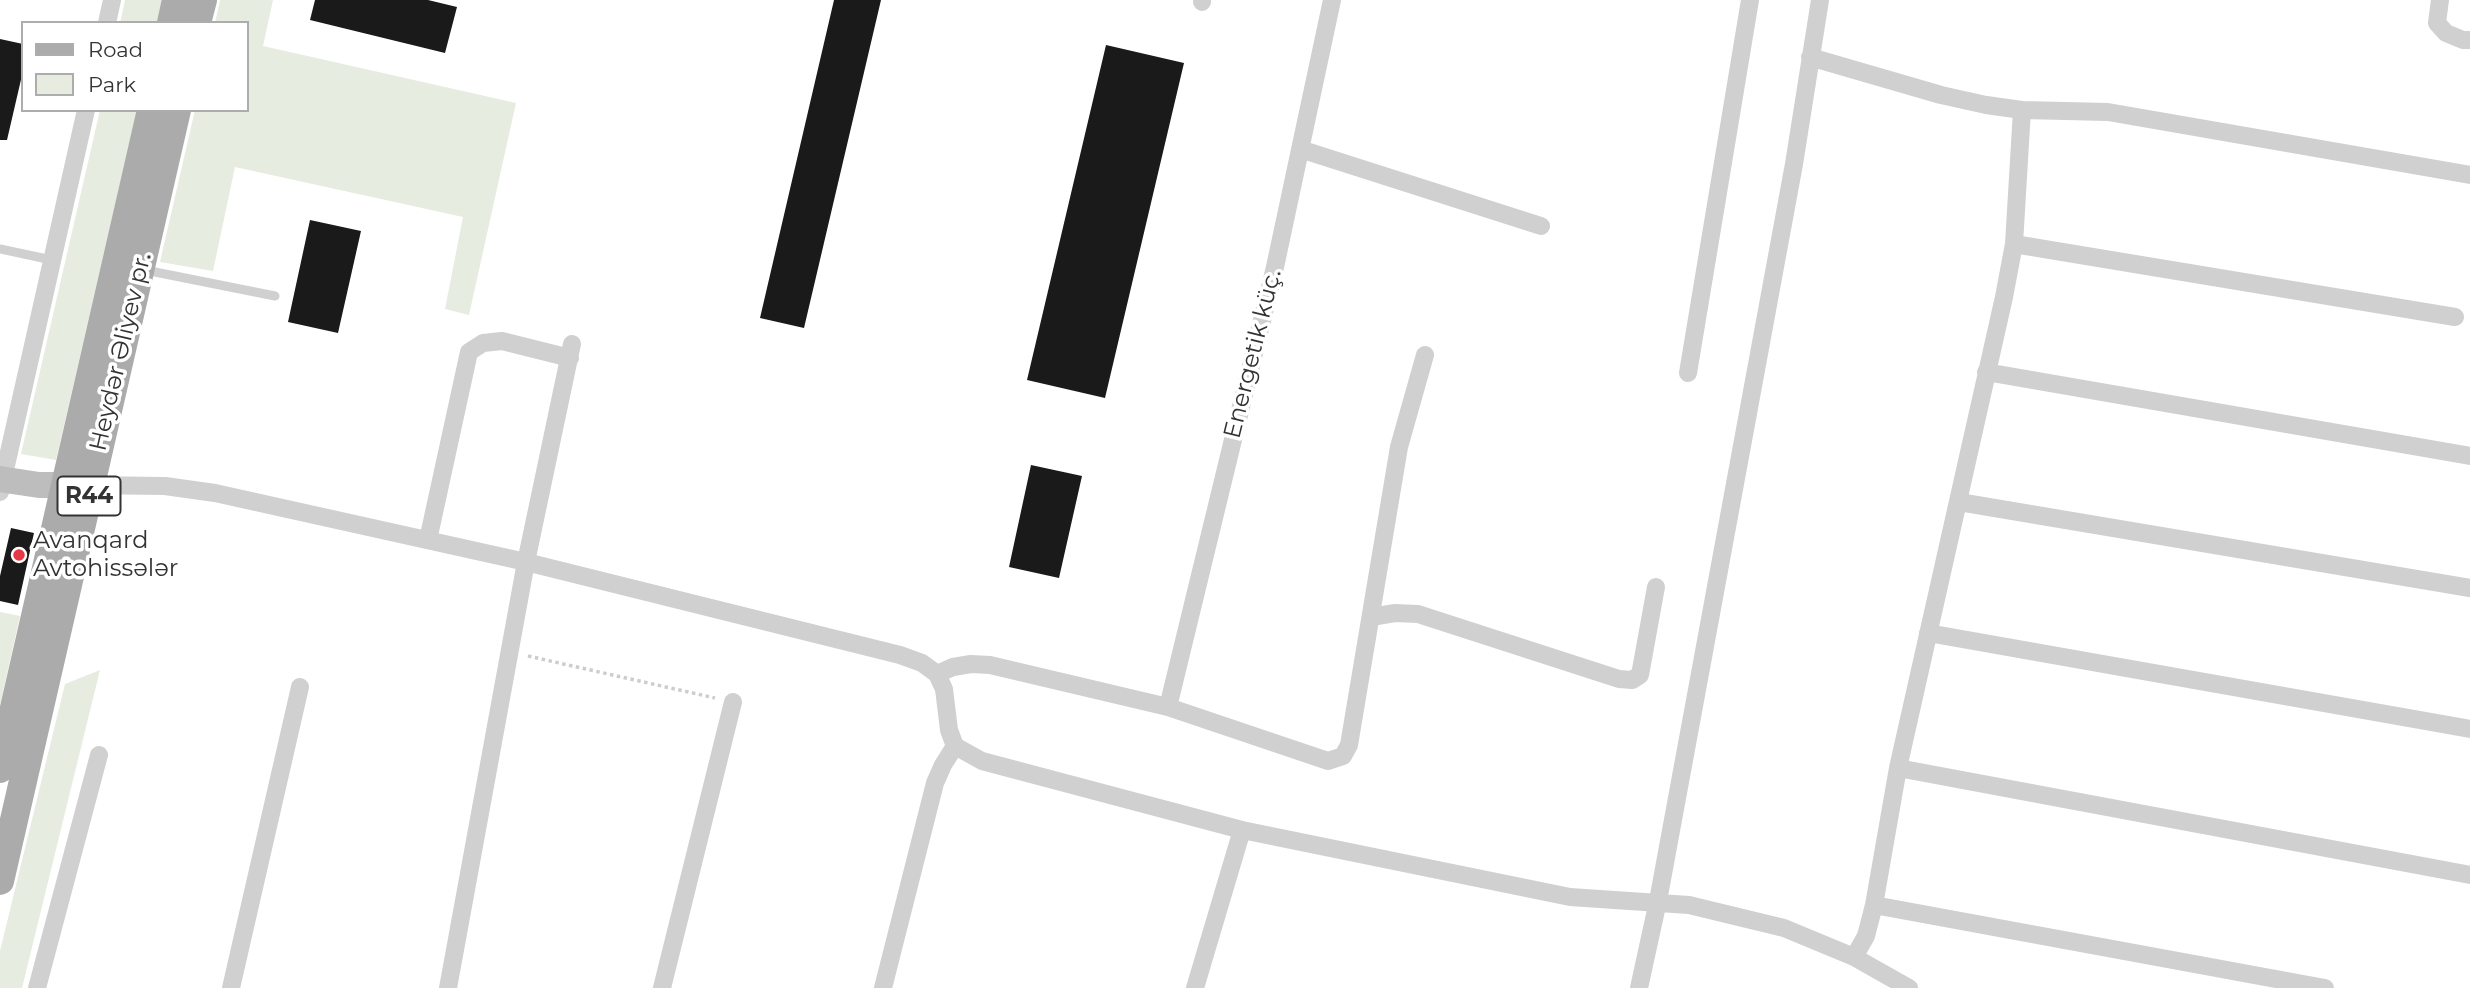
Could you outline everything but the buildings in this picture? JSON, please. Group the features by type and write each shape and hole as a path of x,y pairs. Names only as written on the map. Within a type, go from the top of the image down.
{"main road":[{"path":"171,21 176,0"},
{"path":"198,21 203,0"},
{"name":"Heydər Əliyev pr.","path":"0,881 151,112"},
{"name":"Heydər Əliyev pr.","path":"0,769 140,269 177,112"}],"street":[{"path":"107,21 112,0"},
{"name":"Energetik küç.","path":"1168,706 1275,267 1332,0"},
{"path":"1688,373 1750,0"},
{"path":"1639,988 1658,901 1794,164 1820,0"},
{"path":"2440,0 2437,23 2446,33 2470,40"},
{"path":"1810,57 1941,95 2022,110 2108,112 2470,175"},
{"path":"1854,957 1866,936 1874,905 1898,768 2014,244 2022,110"},
{"path":"86,112 1,483 165,486 215,493 526,562 900,655 922,663 937,674 944,689 949,730 955,746 982,761 1242,830 1570,897 1689,905 1784,928 1854,957 1909,988"},
{"path":"1300,149 1541,226"},
{"path":"2014,244 2455,317"},
{"path":"428,540 469,352 482,343 502,341 571,351 526,562 448,988"},
{"path":"937,674 953,667 990,665 1168,706 1328,761 1343,756 1349,745 1399,447 1425,355"},
{"path":"1986,372 2470,456"},
{"path":"1959,502 2470,588"},
{"path":"1371,617 1395,612 1418,614 1619,679 1632,680 1640,675 1656,587"},
{"path":"1928,633 2470,729"},
{"path":"231,988 300,687"},
{"path":"662,988 733,702"},
{"path":"883,988 935,783 955,746"},
{"path":"37,988 99,755"},
{"path":"1898,768 2470,875"},
{"path":"1195,988 1242,830"},
{"path":"1874,905 2325,988"}],"lane":[{"path":"0,248 52,260"},
{"path":"140,269 275,296"}],"path":[{"path":"509,652 733,702"}],"green space":[{"path":"125,0 163,0 158,21 120,21"},
{"path":"220,0 273,0 263,46 516,103 469,315 445,309 463,217 235,167 213,271 160,262 195,112 248,112 248,21 215,21"},
{"path":"100,112 137,112 56,460 21,454"},
{"path":"0,612 20,616 0,705"},
{"path":"100,670 22,988 0,988 0,951 65,684"}],"place":[{"name":"Avanqard Avtohissələr","path":"19,555"}]}
